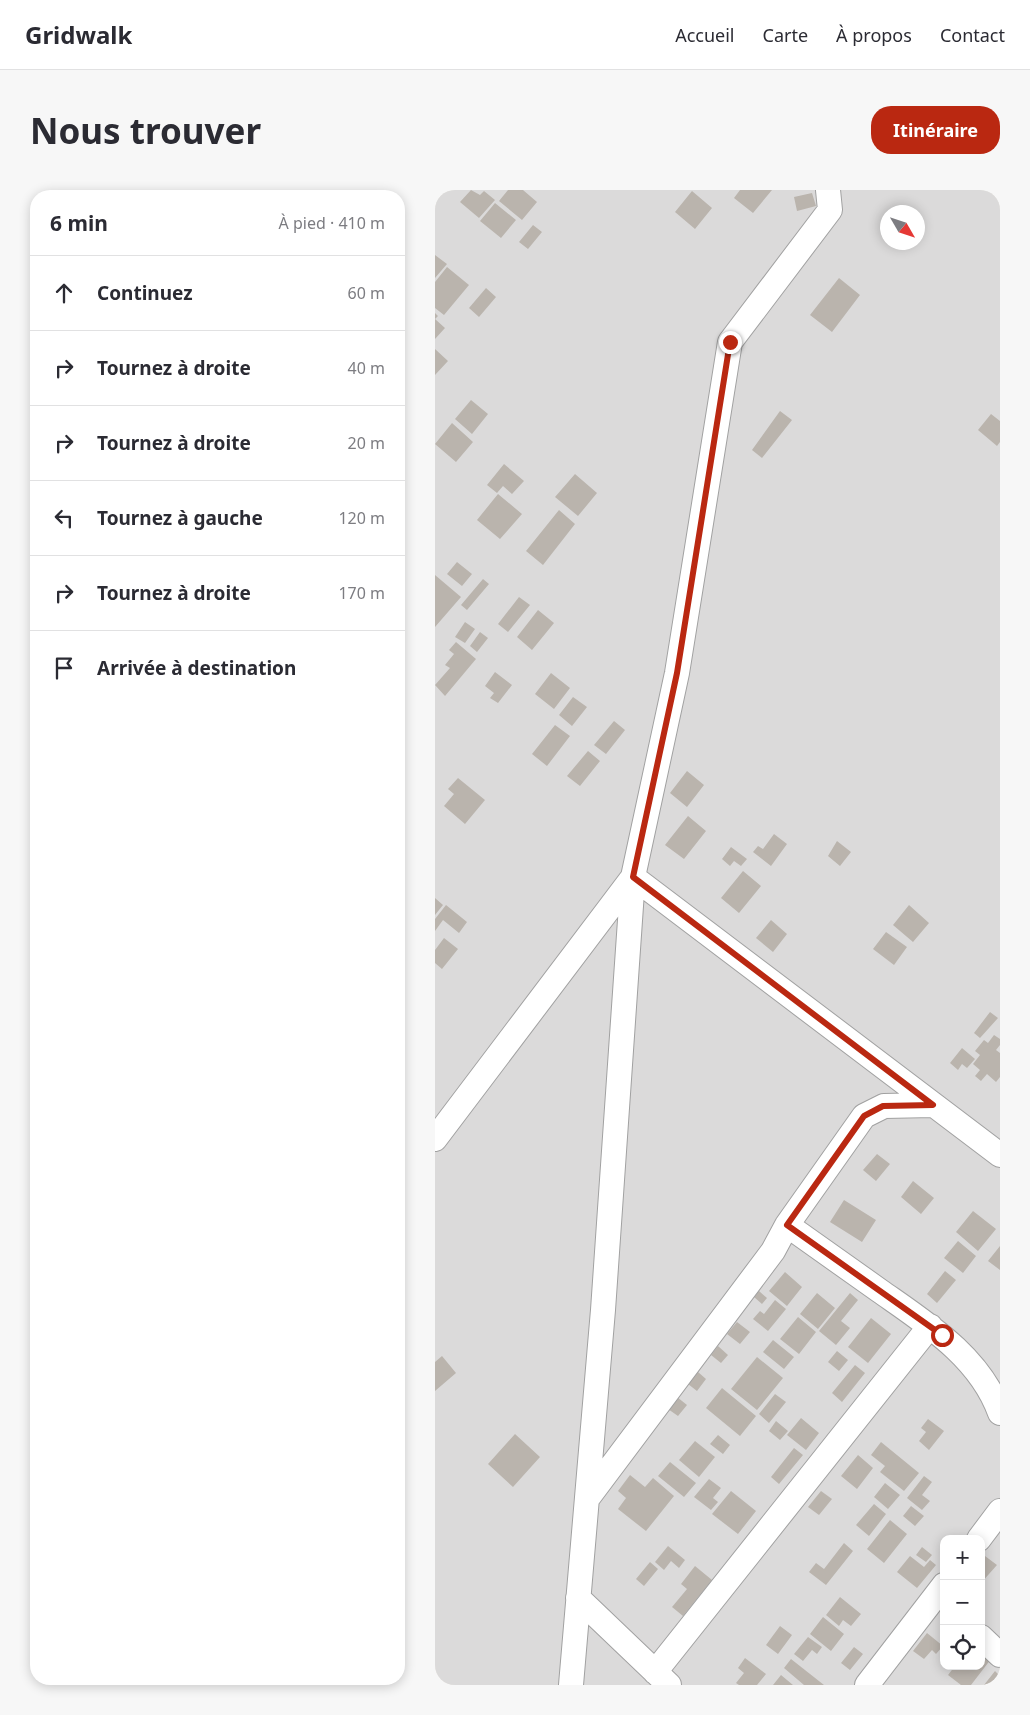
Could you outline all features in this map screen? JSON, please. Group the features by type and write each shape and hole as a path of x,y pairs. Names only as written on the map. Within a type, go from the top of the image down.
{"street":[{"path":"571,1685 604,1300 633,877 677,673 730,342 830,210 828,190"},
{"path":"633,877 1000,1155"},
{"path":"435,1139 633,877"},
{"path":"587,1499 773,1252 787,1225 864,1116 883,1106 933,1105"},
{"path":"787,1225 930,1326 969,1361 993,1393 1000,1413"},
{"path":"578,1598 662,1678 930,1326"},
{"path":"982,1535 1000,1511"},
{"path":"867,1685 940,1594"},
{"path":"985,1641 1000,1655"}],"shaded area":[{"path":"435,190 1000,190 1000,1685 435,1685"}],"building":[{"path":"471,190 480,195 484,191 495,200 479,218 460,202"},
{"path":"508,190 523,190 537,202 522,220 499,201"},
{"path":"740,190 772,190 753,213 734,198"},
{"path":"692,191 712,208 695,229 675,212"},
{"path":"812,193 816,206 797,211 794,197"},
{"path":"495,203 516,220 501,238 480,221"},
{"path":"533,225 542,232 528,249 519,242"},
{"path":"435,255 447,264 435,278"},
{"path":"447,267 469,285 444,315 435,308 435,282"},
{"path":"839,278 860,295 832,332 810,315"},
{"path":"486,288 496,297 479,317 469,308"},
{"path":"435,319 445,328 435,339"},
{"path":"435,349 448,361 435,375"},
{"path":"471,400 488,414 472,434 455,419"},
{"path":"780,411 792,420 762,458 752,450"},
{"path":"991,414 1000,421 1000,442 997,446 978,430"},
{"path":"452,423 473,442 456,462 435,444"},
{"path":"504,464 524,481 512,494 503,486 497,493 487,485"},
{"path":"575,474 597,493 578,516 555,497"},
{"path":"498,494 522,514 500,539 477,520"},
{"path":"559,510 575,524 543,565 526,551"},
{"path":"457,562 472,574 462,586 447,574"},
{"path":"435,575 461,597 435,627"},
{"path":"483,579 489,584 467,610 461,605"},
{"path":"519,597 530,605 508,632 498,624"},
{"path":"538,610 554,623 532,650 517,637"},
{"path":"465,622 475,629 465,643 455,637"},
{"path":"480,632 488,638 477,652 470,646"},
{"path":"456,642 476,659 445,696 435,685 450,668 445,665 454,654 449,650"},
{"path":"495,672 512,685 498,703 490,698 494,693 485,686"},
{"path":"551,673 570,688 554,709 535,694"},
{"path":"573,697 587,707 572,726 559,715"},
{"path":"614,721 625,730 606,754 594,745"},
{"path":"555,725 570,736 547,766 532,754"},
{"path":"588,751 600,761 580,786 567,776"},
{"path":"687,771 704,785 687,807 670,793"},
{"path":"458,778 485,800 465,824 444,806 454,794 448,789"},
{"path":"688,816 706,831 684,859 665,845"},
{"path":"774,834 787,844 771,866 753,852 758,846 763,849"},
{"path":"837,841 851,852 840,866 828,856"},
{"path":"731,847 747,859 741,866 734,861 730,866 722,859"},
{"path":"743,871 761,886 739,913 721,898"},
{"path":"435,898 443,905 435,915"},
{"path":"446,905 467,922 459,933 443,920 435,931 435,919"},
{"path":"909,905 929,923 913,942 893,925"},
{"path":"771,920 787,934 773,952 756,938"},
{"path":"886,932 907,947 894,965 873,949"},
{"path":"444,938 458,949 442,969 435,963 435,950"},
{"path":"990,1012 998,1018 980,1038 974,1033"},
{"path":"994,1035 1000,1039 1000,1045 996,1050 1000,1053 1000,1077 996,1082 987,1074 981,1081 975,1076 980,1070 973,1064 980,1055 975,1051 984,1040 988,1043"},
{"path":"962,1048 975,1059 967,1068 962,1064 958,1070 950,1063"},
{"path":"877,1154 890,1164 876,1181 863,1170"},
{"path":"913,1181 934,1198 921,1214 901,1197"},
{"path":"844,1200 876,1220 862,1242 830,1222"},
{"path":"973,1211 996,1229 978,1251 956,1232"},
{"path":"958,1241 976,1256 963,1273 944,1258"},
{"path":"1000,1246 1000,1270 988,1261"},
{"path":"945,1271 956,1280 937,1303 927,1294"},
{"path":"785,1272 802,1287 787,1306 769,1291"},
{"path":"759,1291 767,1298 762,1304 754,1297"},
{"path":"817,1293 835,1308 818,1329 800,1314"},
{"path":"850,1293 858,1300 841,1321 850,1328 836,1345 819,1331"},
{"path":"775,1300 786,1309 768,1331 753,1319 760,1311 764,1314"},
{"path":"798,1317 816,1332 799,1354 780,1339"},
{"path":"871,1318 891,1334 868,1363 848,1347"},
{"path":"737,1322 750,1332 740,1344 727,1334"},
{"path":"773,1340 794,1357 784,1369 763,1352"},
{"path":"718,1346 728,1355 721,1363 711,1355"},
{"path":"837,1351 848,1360 839,1371 828,1362"},
{"path":"442,1356 456,1373 435,1391 435,1362"},
{"path":"757,1357 783,1378 757,1410 731,1389"},
{"path":"855,1365 865,1373 842,1402 832,1393"},
{"path":"698,1372 706,1379 697,1391 688,1384"},
{"path":"722,1388 756,1416 740,1436 706,1408"},
{"path":"775,1394 786,1402 769,1423 759,1414"},
{"path":"677,1397 687,1405 678,1416 668,1409"},
{"path":"801,1418 819,1433 806,1450 787,1435"},
{"path":"928,1419 944,1431 929,1450 919,1441 926,1432 921,1428"},
{"path":"776,1421 788,1431 780,1440 769,1431"},
{"path":"515,1434 540,1457 513,1487 488,1464"},
{"path":"718,1435 730,1445 723,1454 710,1444"},
{"path":"695,1441 715,1457 699,1477 679,1460"},
{"path":"881,1442 919,1473 904,1491 880,1472 885,1466 871,1455"},
{"path":"794,1448 803,1455 779,1484 771,1477"},
{"path":"858,1455 873,1468 857,1489 841,1476"},
{"path":"670,1462 696,1483 684,1497 658,1476"},
{"path":"630,1475 645,1487 653,1478 674,1496 646,1531 618,1509 626,1498 618,1491"},
{"path":"924,1476 932,1482 922,1495 930,1501 922,1510 907,1498"},
{"path":"709,1479 721,1488 713,1498 718,1502 711,1510 694,1497"},
{"path":"885,1483 900,1495 888,1509 874,1497"},
{"path":"731,1491 756,1511 738,1534 712,1514"},
{"path":"821,1491 832,1499 819,1515 808,1507"},
{"path":"874,1504 886,1514 869,1536 856,1525"},
{"path":"911,1506 924,1516 915,1526 903,1516"},
{"path":"890,1520 907,1534 884,1563 867,1549"},
{"path":"844,1543 853,1551 826,1585 809,1572 816,1563 824,1569"},
{"path":"668,1546 685,1560 679,1568 671,1561 664,1570 655,1562"},
{"path":"922,1547 932,1555 926,1562 916,1555"},
{"path":"910,1556 924,1567 930,1560 936,1565 917,1588 897,1572"},
{"path":"985,1556 997,1565 985,1578"},
{"path":"650,1562 658,1569 644,1586 636,1579"},
{"path":"695,1566 712,1580 683,1616 672,1607 687,1589 681,1584"},
{"path":"840,1597 861,1614 851,1626 843,1620 839,1626 826,1615"},
{"path":"823,1617 844,1634 831,1651 810,1634"},
{"path":"780,1626 792,1635 778,1654 766,1645"},
{"path":"927,1633 940,1644 940,1649 936,1654 932,1650 924,1659 913,1651"},
{"path":"808,1637 822,1647 817,1654 812,1650 803,1661 794,1654"},
{"path":"854,1647 863,1654 850,1670 841,1663"},
{"path":"985,1655 991,1659 985,1667"},
{"path":"745,1658 766,1674 757,1685 739,1685 736,1683 744,1673 738,1668"},
{"path":"791,1659 824,1685 804,1685 784,1668"},
{"path":"952,1670 983,1670 971,1685 961,1685 948,1675"},
{"path":"995,1671 1000,1676 1000,1685 984,1685"},
{"path":"781,1675 793,1685 773,1685"}],"route":[{"path":"730,342 677,673 633,877 933,1105 883,1106 864,1116 850,1133 787,1225 942,1335"}]}
